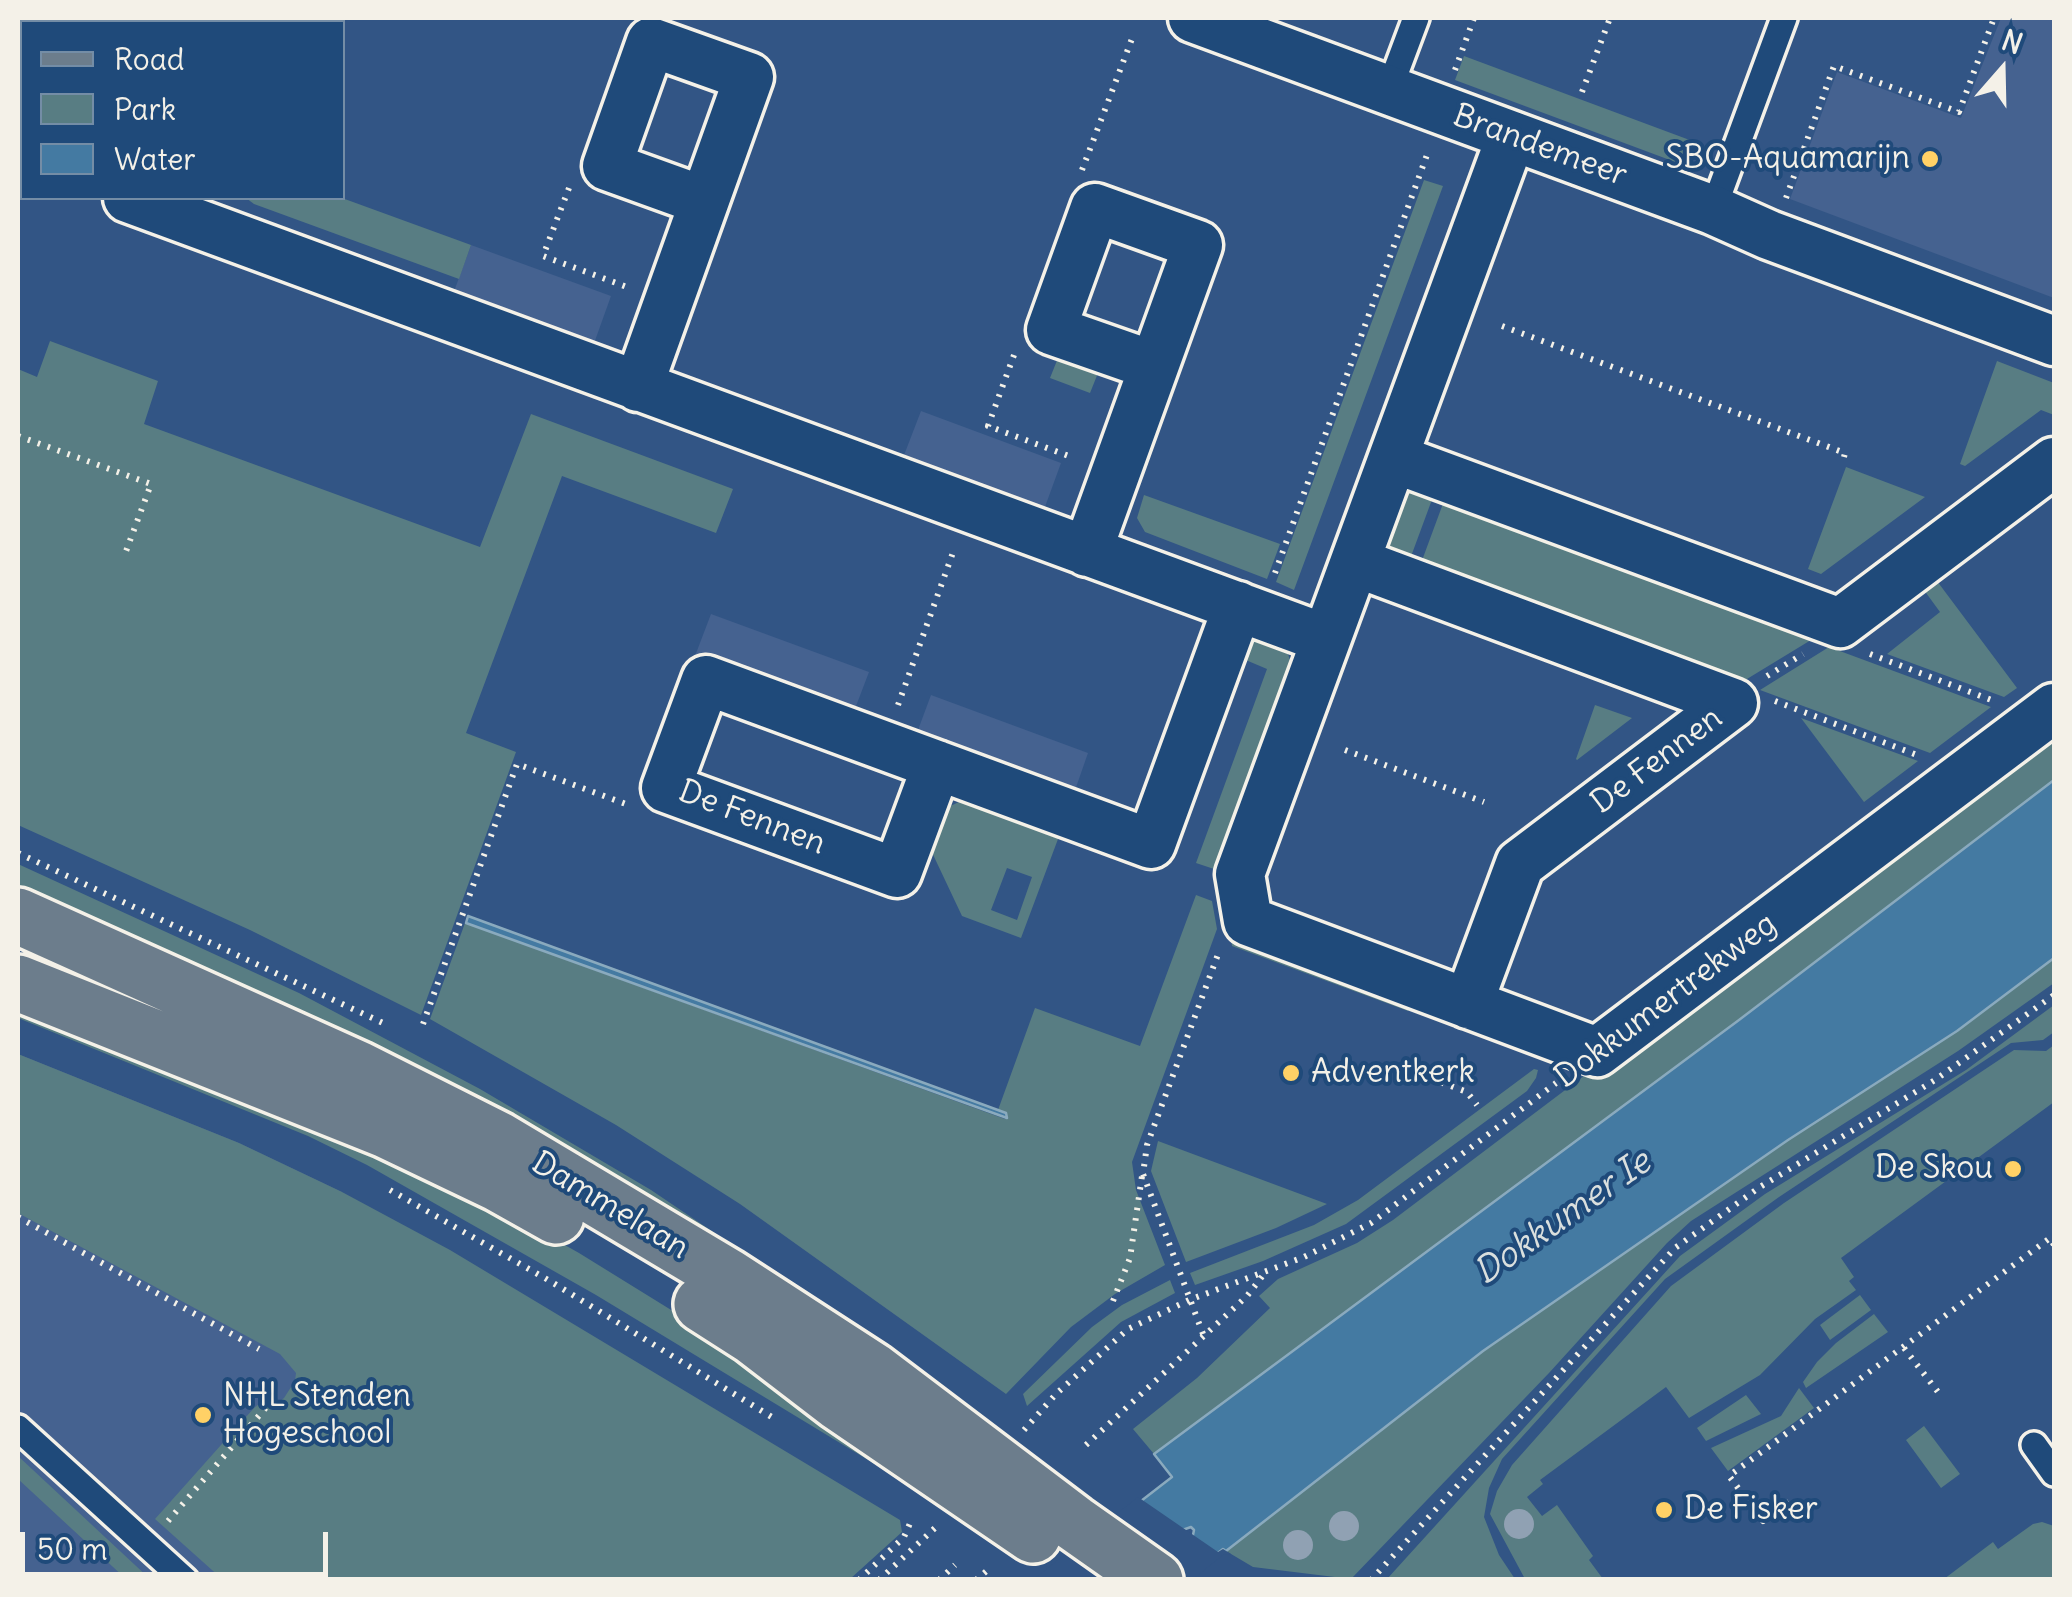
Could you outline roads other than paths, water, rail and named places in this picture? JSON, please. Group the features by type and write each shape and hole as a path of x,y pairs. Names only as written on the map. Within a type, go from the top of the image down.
{"main road":[{"name":"Dammelaan","path":"18,916 358,1069 498,1140 727,1276 872,1370 1060,1534 1100,1580"},
{"name":"Dammelaan","path":"18,983 386,1130 499,1184 752,1336 838,1402 1060,1534 1155,1580"}],"street":[{"name":"Brandemeer","path":"1193,18 2054,341"},
{"path":"1468,1004 1248,921 1240,874 1511,136"},
{"path":"141,200 191,208 638,387 1326,639"},
{"path":"638,387 704,201"},
{"path":"1087,552 1154,366"},
{"path":"1393,458 1840,623 2054,462"},
{"name":"De Fennen","path":"1355,562 1734,704 1520,864 1468,1004"},
{"name":"De Fennen","path":"937,765 897,873 666,788 706,680 884,745 1151,844 1249,610"},
{"name":"Dokkumertrekweg","path":"1468,1004 1597,1052 2054,708"}],"lane":[{"path":"1389,90 1416,18"},
{"path":"1713,210 1784,18"},
{"path":"18,1428 185,1580"},
{"path":"2034,1446 2054,1473"}],"water":[{"name":"Dokkumer Ie","path":"2054,780 2054,958 1957,1031 1788,1140 1483,1351 1226,1551 1223,1549 1184,1579 1194,1530 1191,1527 1039,1580 1172,1477 1154,1454 1739,1020"},
{"path":"468,916 1006,1113 1007,1118 466,923"}],"place":[{"name":"SBO-Aquamarijn","path":"1930,159"},
{"name":"Adventkerk","path":"1291,1073"},
{"name":"De Skou","path":"2013,1169"},
{"name":"NHL Stenden Hogeschool","path":"203,1415"},
{"name":"De Fisker","path":"1664,1510"}]}
